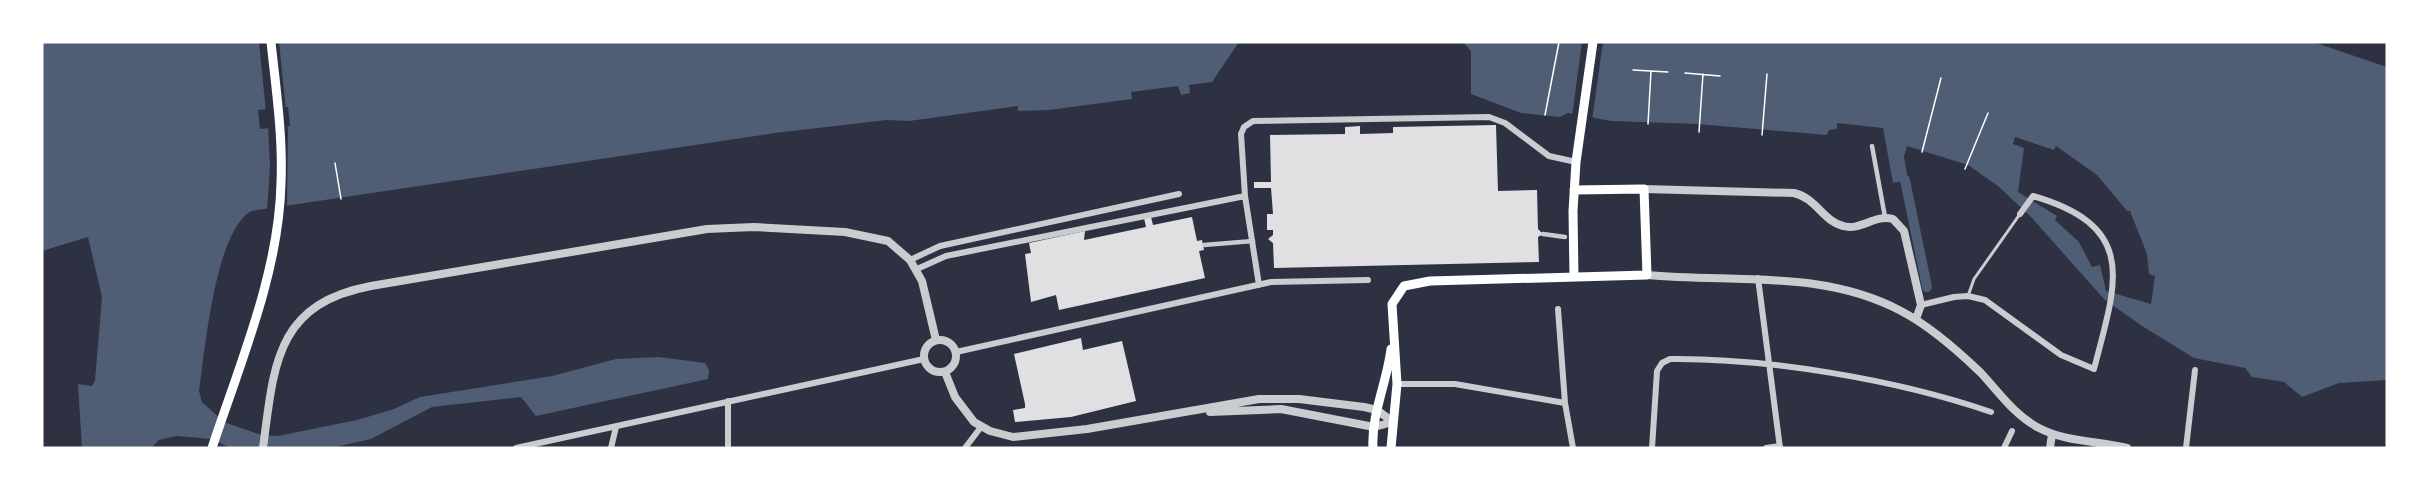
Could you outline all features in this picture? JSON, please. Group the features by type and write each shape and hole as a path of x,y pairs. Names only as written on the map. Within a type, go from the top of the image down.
{"main road":[{"path":"212,448 261,297 277,227 281,151 271,42"},
{"path":"1574,277 1576,162 1593,42"},
{"path":"1391,448 1397,384 1392,304 1398,291 1409,284 1430,281 1647,275 1644,189 1574,190"},
{"path":"1373,448 1377,410 1389,371 1393,337"}],"street":[{"path":"1259,285 1245,196 1241,134 1244,127 1253,122 1489,117 1513,129 1549,156 1576,162"},
{"path":"1872,146 1886,217"},
{"path":"1644,189 1794,193 1813,201 1836,224 1850,228 1886,217 1897,221 1904,231 1921,305 1916,319"},
{"path":"910,260 940,246 1179,194"},
{"path":"917,269 946,256 1245,196"},
{"path":"1921,305 1968,296 1994,304 2061,355 2094,369 2114,294 2113,265 2104,241 2094,225 2067,207 2033,196 2020,214"},
{"path":"264,448 268,411 279,357 297,323 324,301 349,290 688,232 724,228 864,234 888,241 917,269 936,340"},
{"path":"1543,234 1565,237"},
{"path":"1204,245 1253,241"},
{"path":"1647,275 1758,278 1798,282 1888,304 1916,319 1970,363 2015,412 2052,434 2127,448"},
{"path":"1758,278 1780,447 1766,448"},
{"path":"956,352 1259,285 1368,280"},
{"path":"1558,309 1564,403 1572,448"},
{"path":"936,340 946,341 956,352 956,362 945,372 934,371 924,359 927,347 936,340"},
{"path":"516,448 924,359"},
{"path":"1652,448 1655,385 1662,363 1670,359 1768,366 1885,383 1959,401 1991,412"},
{"path":"2186,448 2196,370"},
{"path":"945,372 961,406 981,427 999,434 1024,437 1273,398 1377,410 1393,422"},
{"path":"1397,384 1455,384 1564,403"},
{"path":"728,401 728,448"},
{"path":"1200,411 1281,409 1374,427 1393,422"},
{"path":"611,448 616,427"},
{"path":"965,448 981,427"},
{"path":"2004,448 2012,430"},
{"path":"2050,448 2052,434"}],"lane":[{"path":"1968,296 1974,279 2020,214"}],"path":[{"path":"1545,115 1558,42"},
{"path":"1633,70 1668,72"},
{"path":"1648,124 1651,71"},
{"path":"1685,73 1720,75"},
{"path":"1699,132 1702,74"},
{"path":"1762,135 1767,74"},
{"path":"1922,152 1941,78"},
{"path":"1965,169 1988,113"},
{"path":"335,163 341,199"}],"water":[{"path":"42,42 1239,42 1212,82 1189,85 1190,93 1181,95 1178,86 1131,92 1132,99 1049,110 1018,111 1018,106 909,121 887,120 775,133 251,211 239,223 220,266 199,391 202,402 224,422 261,435 278,436 357,420 394,409 420,397 552,376 616,359 659,357 705,363 709,370 708,379 536,416 521,397 432,407 371,439 331,448 231,448 211,439 177,436 159,440 151,448 82,448 78,384 92,386 95,380 102,297 88,237 42,251","holes":["288,107 290,126 260,129 258,110"]},
{"path":"1463,42 2313,42 2387,67 2387,380 2339,383 2302,397 2284,382 2252,377 2245,368 2194,358 2104,299 2031,217 1998,186 1968,165 1907,146 1904,157 1908,180 1893,183 1883,128 1837,123 1837,129 1829,130 1827,135 1697,124 1611,121 1568,113 1560,117 1521,113 1471,94 1471,51","holes":["2015,137 2054,150 2056,146 2097,175 2127,211 2130,211 2147,254 2149,274 2155,276 2151,304 2106,291 2100,265 2092,267 2079,242 2055,220 2057,216 2018,192 2024,148 2013,144"]}],"pier":[{"path":"259,42 279,42 286,110 266,112"},
{"path":"1582,42 1603,42 1592,120 1572,117"},
{"path":"286,114 288,131 287,209 267,212 270,166 268,125 287,124"}],"building":[{"path":"1496,125 1498,191 1537,190 1538,229 1543,234 1538,237 1539,262 1274,268 1273,243 1268,239 1273,235 1273,230 1267,230 1267,214 1273,214 1271,188 1254,188 1254,182 1271,182 1270,135 1345,134 1345,127 1360,126 1360,134 1393,133 1393,127"},
{"path":"1151,217 1153,225 1192,217 1197,241 1202,240 1204,250 1199,251 1205,278 1059,310 1056,295 1031,302 1025,254 1031,253 1029,243 1085,231 1084,240 1146,227 1144,218"},
{"path":"1081,338 1083,350 1122,341 1136,401 1071,417 1015,422 1013,410 1025,408 1025,404 1014,354"}],"waterway":[{"path":"1905,180 1927,287"}]}
